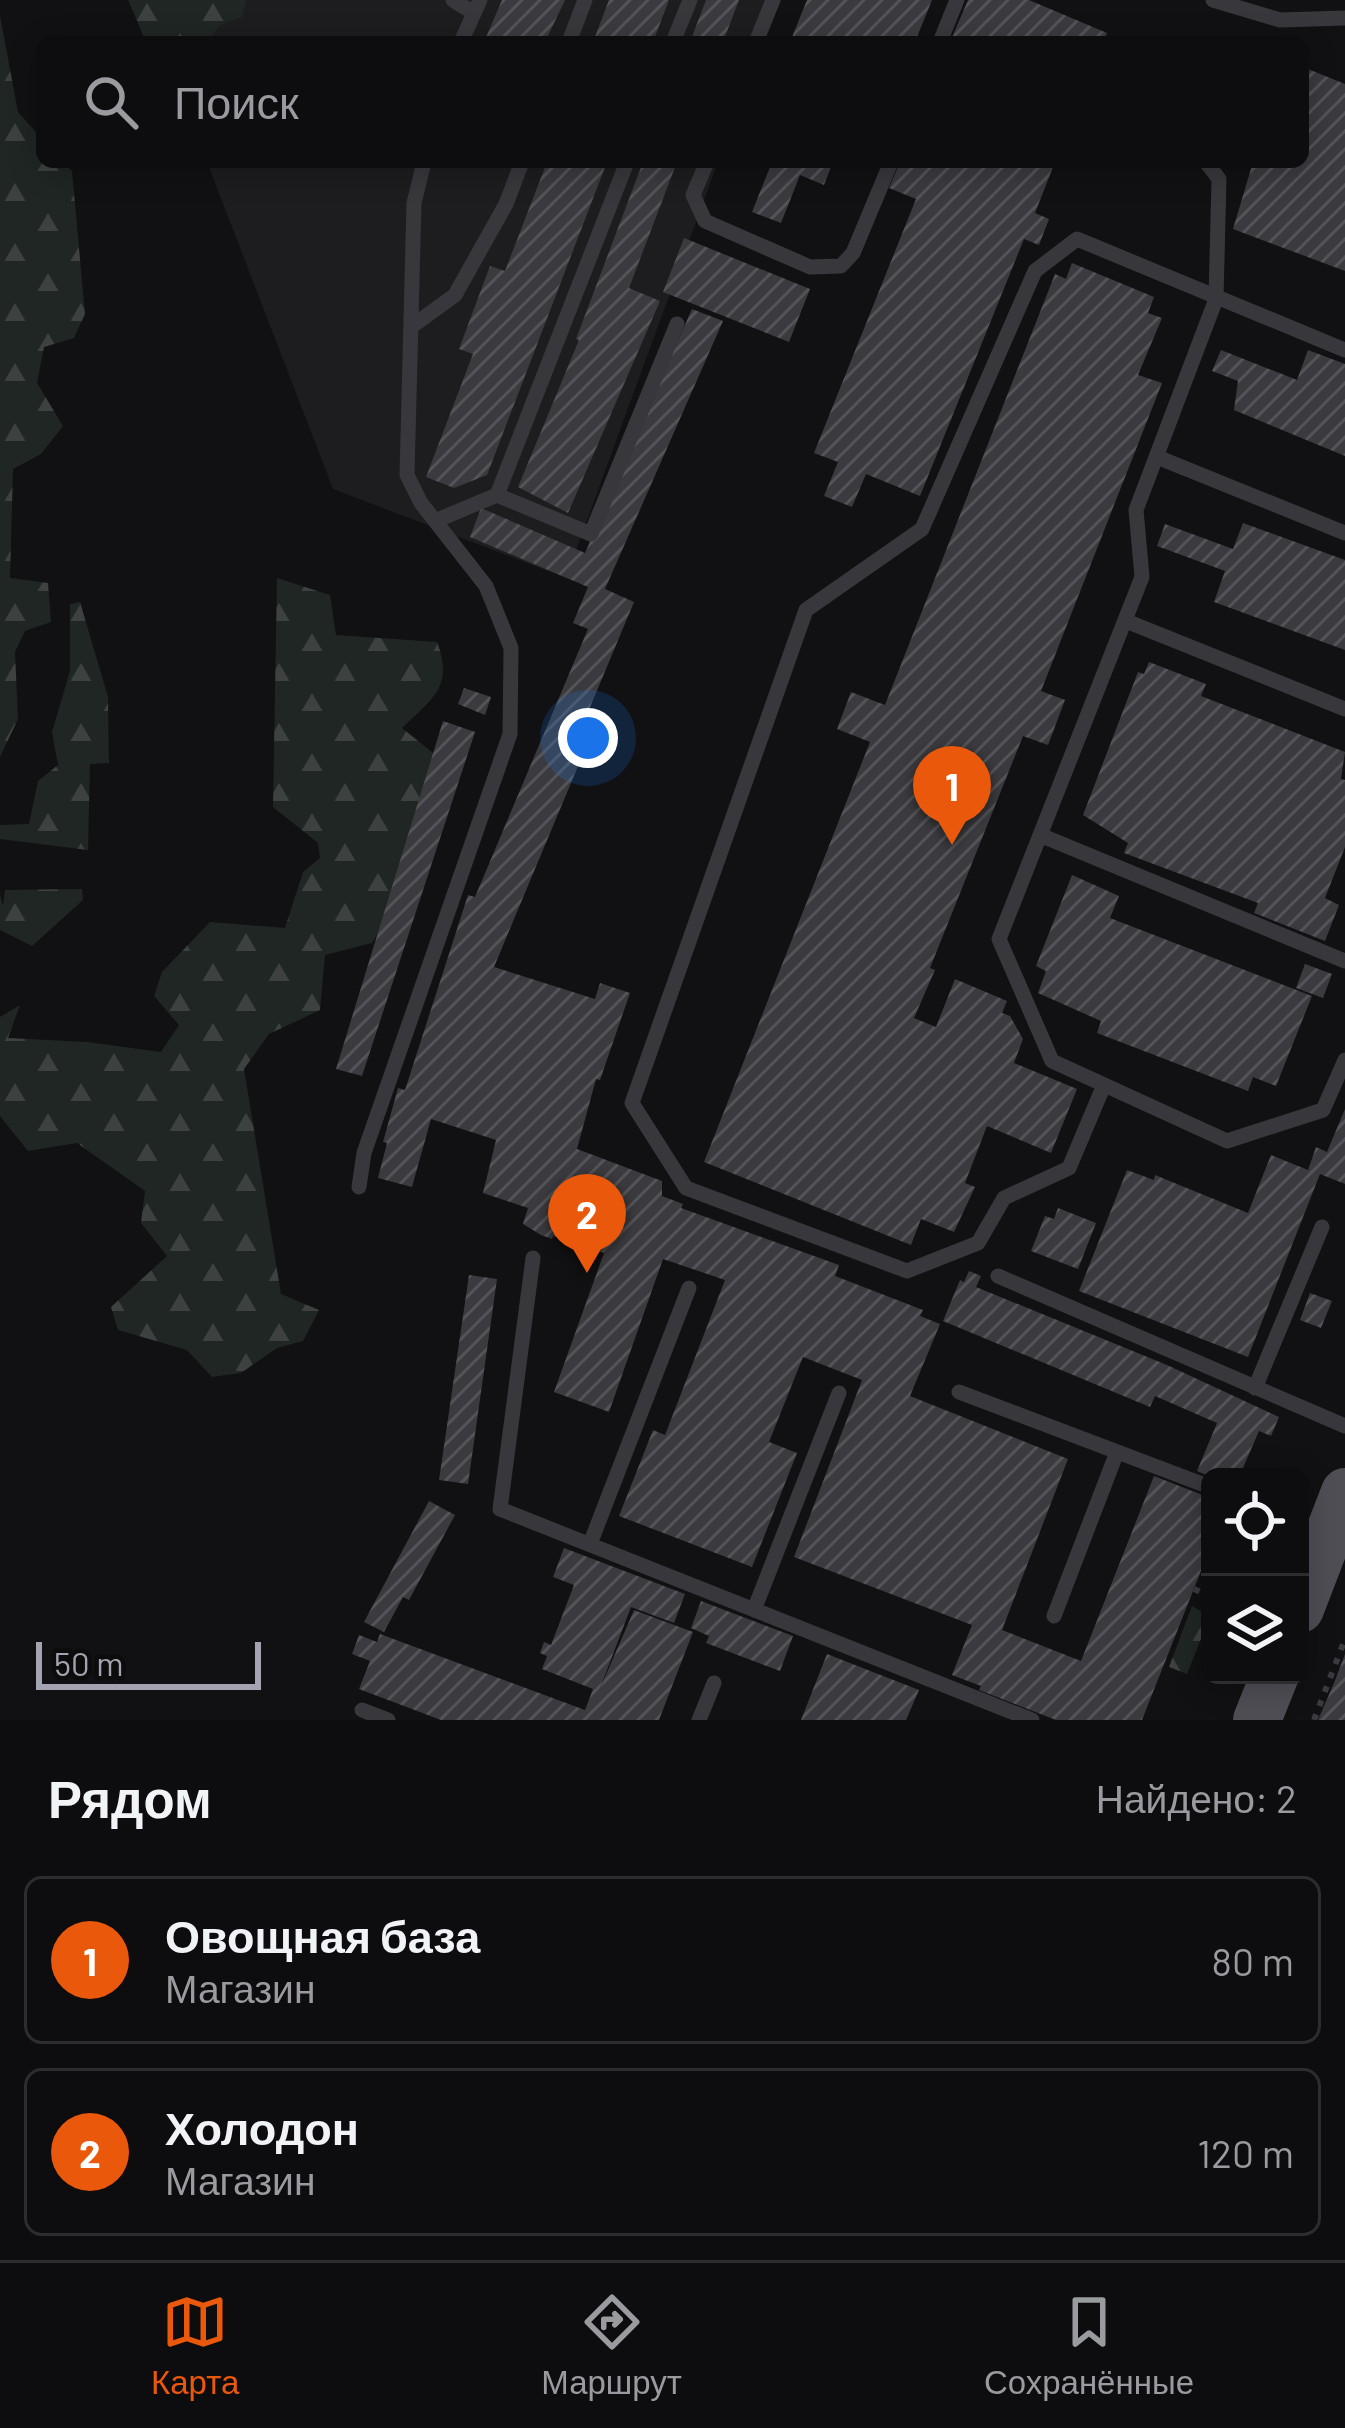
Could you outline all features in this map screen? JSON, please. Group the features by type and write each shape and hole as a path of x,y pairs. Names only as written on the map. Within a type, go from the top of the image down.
{"main road":[{"path":"1309,1582 1330,1518"},
{"path":"1257,1720 1271,1684"}],"lane":[{"path":"453,0 477,6 464,36"},
{"path":"570,36 585,0"},
{"path":"676,36 690,0"},
{"path":"757,36 772,0"},
{"path":"943,36 958,0"},
{"path":"1213,0 1280,20 1345,18"},
{"path":"358,1187 364,1153 510,734 511,648 486,586 435,521 407,475 415,203 423,168"},
{"path":"411,327 455,295 506,204 520,168"},
{"path":"497,495 625,168"},
{"path":"705,168 694,194 705,221 810,267 841,266 853,254 889,168"},
{"path":"1211,168 1219,179 1216,299 1136,510 1142,577 999,939 1052,1061 1228,1141 1323,1110 1345,1060"},
{"path":"1104,1085 1069,1168 1004,1198 978,1243 907,1271 686,1188 632,1103 806,610 922,529 1035,271 1077,238 1345,350"},
{"path":"435,521 497,495 591,534 677,324"},
{"path":"1157,457 1345,533"},
{"path":"1126,621 1345,709"},
{"path":"1040,835 1345,961"},
{"path":"1256,1388 1322,1227"},
{"path":"533,1258 500,1509 1032,1720"},
{"path":"998,1276 1345,1426"},
{"path":"590,1544 689,1288"},
{"path":"959,1392 1201,1484"},
{"path":"754,1610 839,1393"},
{"path":"1054,1616 1118,1452"},
{"path":"699,1720 714,1683"},
{"path":"362,1710 388,1720"}],"path":[{"path":"1194,1589 1201,1592"},
{"path":"1314,1720 1345,1639"}],"shaded area":[{"path":"145,0 777,0 764,36 159,36"},
{"path":"209,168 716,168 566,578 333,489"}],"green space":[{"path":"128,0 246,0 242,17 220,25 212,36 143,36"},
{"path":"0,16 18,112 36,132 36,168 72,171 85,314 74,338 44,347 37,383 63,426 41,454 13,469 10,578 48,583 51,622 25,631 15,652 18,719 0,757"},
{"path":"277,578 330,595 336,635 437,642 442,681 402,728 438,757 387,917 372,943 325,955 320,1010 269,1034 244,1069 281,1294 319,1310 303,1341 277,1348 241,1373 212,1377 187,1350 118,1330 111,1307 167,1256 141,1223 145,1191 77,1143 28,1151 0,1116 0,1017 20,1005 8,1038 161,1052 179,1025 154,996 162,972 210,922 285,928 303,872 320,858 318,843 273,807"},
{"path":"80,602 108,697 109,763 90,764 88,850 0,839 0,825 29,824 38,781 58,765 52,732 70,671 70,604"},
{"path":"82,889 83,900 32,946 0,930 0,894 3,906 5,890"},
{"path":"1192,1606 1201,1611 1201,1639 1187,1674 1169,1667"}],"building":[{"path":"502,0 565,0 548,36 487,36"},
{"path":"609,0 669,0 655,36 595,36"},
{"path":"706,0 739,0 725,36 692,36"},
{"path":"807,0 932,0 917,36 792,36"},
{"path":"968,0 1029,0 1107,33 1106,36 953,36"},
{"path":"1309,69 1345,84 1345,271 1233,229 1251,168 1309,168"},
{"path":"545,168 605,168 487,475 454,488 426,477 473,354 459,349 490,266 505,271"},
{"path":"641,168 675,168 629,288 660,301 568,513 518,487"},
{"path":"770,168 831,168 824,185 800,175 781,223 752,212"},
{"path":"897,168 1053,168 1035,213 1049,219 1039,245 1024,239 920,496 866,474 852,507 824,496 838,462 814,453 916,199 889,188"},
{"path":"684,238 810,289 789,342 663,292"},
{"path":"1072,263 1154,297 1148,313 1162,318 1138,375 1162,383 1041,691 1065,700 1048,745 1023,736 914,1018 936,1027 955,979 1007,1001 1002,1013 1010,1016 1023,1039 1014,1063 1077,1089 1051,1153 987,1126 965,1183 975,1187 954,1232 921,1219 911,1245 704,1162 870,742 837,729 851,692 885,705 1055,274 1066,279"},
{"path":"692,309 723,321 605,589 634,602 578,736 589,740 494,967 595,999 600,983 630,993 600,1080 596,1079 577,1149 662,1181 662,1196 683,1204 681,1208 839,1265 835,1276 923,1310 920,1316 940,1324 910,1396 1068,1459 1002,1630 1081,1661 1154,1476 1201,1494 1201,1571 1142,1720 1056,1720 979,1690 981,1686 952,1675 972,1625 794,1557 862,1380 803,1357 769,1442 797,1453 752,1567 619,1516 653,1430 665,1435 725,1280 663,1259 609,1412 554,1392 604,1253 541,1235 523,1224 528,1208 483,1193 496,1140 431,1119 412,1187 378,1178 398,1088 405,1090 468,895 475,897 588,629 573,623 588,587 470,537 481,508 585,553"},
{"path":"1221,350 1297,380 1308,350 1345,364 1345,456 1234,410 1238,381 1212,371"},
{"path":"1243,523 1345,560 1345,650 1214,602 1225,571 1157,546 1165,524 1233,549"},
{"path":"1149,662 1206,684 1201,696 1345,752 1341,779 1345,780 1345,847 1325,898 1339,905 1325,941 1254,913 1258,903 1124,853 1128,843 1083,815 1138,672 1144,674"},
{"path":"464,688 491,697 485,715 458,704"},
{"path":"443,721 475,732 362,1076 336,1069"},
{"path":"1072,875 1119,896 1110,918 1312,996 1276,1086 1253,1077 1248,1091 1097,1033 1101,1021 1038,993 1046,971 1036,966"},
{"path":"1305,964 1332,974 1323,998 1296,988"},
{"path":"1345,1109 1345,1184 1320,1174 1248,1357 1079,1291 1127,1170 1154,1180 1155,1175 1248,1213 1271,1155 1308,1170 1316,1147 1327,1152"},
{"path":"1058,1208 1096,1223 1078,1269 1031,1251 1045,1216 1054,1219"},
{"path":"969,1271 981,1276 976,1287 1167,1365 1279,1417 1271,1436 1259,1431 1243,1468 1197,1471 1217,1423 1155,1396 1150,1407 943,1321 960,1280 964,1282"},
{"path":"469,1275 497,1279 468,1484 439,1480"},
{"path":"1310,1293 1332,1301 1321,1328 1300,1320"},
{"path":"429,1501 455,1515 409,1600 403,1597 384,1632 364,1622"},
{"path":"564,1548 685,1594 674,1623 631,1607 599,1691 634,1610 693,1632 659,1720 441,1720 359,1689 370,1661 352,1654 359,1635 377,1642 380,1634 585,1710 593,1689 542,1669 547,1656 540,1653 544,1642 551,1645 574,1585 553,1577"},
{"path":"701,1601 793,1636 780,1671 706,1643 709,1636 691,1628"},
{"path":"827,1654 919,1690 906,1720 801,1720"},
{"path":"1345,1654 1345,1720 1318,1720 1334,1683"}],"place":[{"name":"Овощная база","path":"952,845"},
{"name":"Холодон","path":"587,1273"}]}
